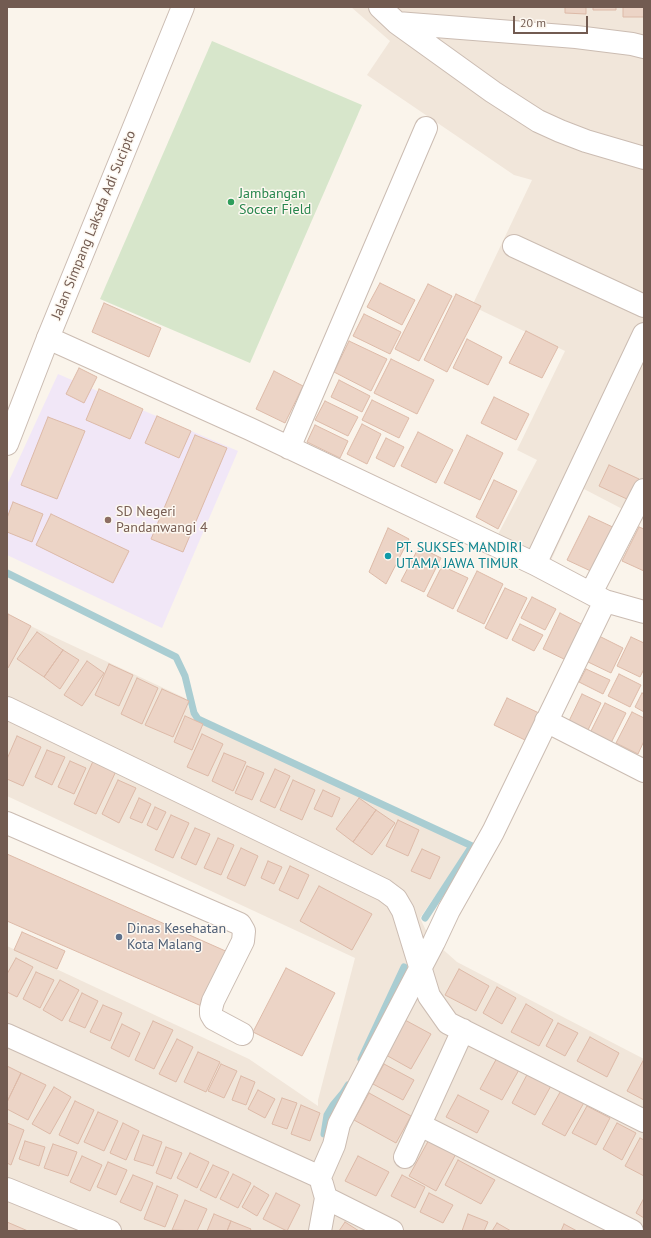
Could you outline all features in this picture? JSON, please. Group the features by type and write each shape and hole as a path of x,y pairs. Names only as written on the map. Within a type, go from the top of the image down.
{"street":[{"name":"Jalan Simpang Laksda Adi Sucipto","path":"7,444 48,338 183,7"},
{"path":"380,7 397,23 493,92 538,121 586,141 644,158"},
{"path":"397,23 576,37 632,44 644,47"},
{"path":"289,448 426,128"},
{"path":"514,246 644,306"},
{"path":"535,564 644,334"},
{"path":"48,338 250,429 535,564 598,597 644,612"},
{"path":"320,1231 326,1198 320,1177 334,1145 339,1124 449,910 493,832 546,721 644,490"},
{"path":"7,708 384,890 396,899 403,911 429,996 448,1023 644,1121"},
{"path":"546,721 644,771"},
{"path":"7,823 240,924 244,931 243,941 213,1001 211,1014 214,1019 242,1034"},
{"path":"405,1156 463,1030"},
{"path":"7,1035 320,1177"},
{"path":"420,1125 632,1231"},
{"path":"7,1189 110,1231"},
{"path":"326,1198 392,1231"}],"shaded area":[{"path":"351,7 644,7 644,486 630,513 584,489 548,567 494,542 537,460 517,450 565,351 472,306 532,180 514,175 367,75 390,41"},
{"name":"SD Negeri Pandanwangi 4","path":"58,374 238,451 162,628 7,555 7,485"},
{"path":"7,615 185,698 192,717 469,847 420,918 429,937 457,962 644,1059 644,1231 7,1231 7,946 249,1059 318,1106 318,1100 355,958 7,796"}],"green space":[{"name":"Jambangan Soccer Field","path":"212,41 362,105 250,363 100,299"}],"building":[{"path":"565,7 586,7 586,14 565,13"},
{"path":"593,7 616,7 616,10 593,10"},
{"path":"623,7 644,7 644,17 623,17"},
{"path":"380,283 415,300 402,325 367,307"},
{"path":"428,284 452,296 419,361 395,349"},
{"path":"456,294 481,306 447,372 424,360"},
{"path":"104,303 161,328 149,357 92,332"},
{"path":"364,314 401,332 390,354 353,336"},
{"path":"526,331 558,347 542,378 509,363"},
{"path":"467,339 502,357 488,385 453,368"},
{"path":"349,341 387,359 371,391 334,372"},
{"path":"391,359 434,380 417,414 374,393"},
{"path":"79,368 97,377 84,403 66,394"},
{"path":"274,371 303,386 285,423 256,409"},
{"path":"339,380 370,396 362,412 331,397"},
{"path":"99,389 143,409 130,439 86,420"},
{"path":"494,397 529,414 516,440 481,423"},
{"path":"372,400 409,418 399,438 362,420"},
{"path":"325,401 358,417 348,436 315,420"},
{"path":"157,416 191,431 179,458 145,443"},
{"path":"48,417 85,431 57,499 21,485"},
{"path":"362,424 381,434 367,464 347,454"},
{"path":"315,425 348,441 340,458 307,442"},
{"path":"418,432 453,450 436,483 401,466"},
{"path":"195,435 227,448 183,552 151,539"},
{"path":"467,435 503,453 480,500 444,483"},
{"path":"386,438 404,447 394,467 376,458"},
{"path":"609,465 639,479 629,500 599,486"},
{"path":"494,480 517,491 498,529 476,517"},
{"path":"13,502 43,514 32,542 7,532 7,518"},
{"path":"51,514 129,551 113,583 36,545"},
{"path":"589,516 617,529 595,573 567,560"},
{"path":"639,527 644,529 644,571 622,561"},
{"name":"PT. SUKSES MANDIRI UTAMA JAWA TIMUR","path":"388,528 409,539 386,584 369,572"},
{"path":"419,547 441,558 424,592 401,581"},
{"path":"442,566 468,578 453,609 427,596"},
{"path":"477,571 503,584 484,624 457,611"},
{"path":"505,588 527,598 507,639 485,628"},
{"path":"532,597 556,609 545,630 521,618"},
{"path":"560,613 585,626 568,661 543,649"},
{"path":"8,614 31,626 7,668"},
{"path":"520,624 543,635 534,651 512,640"},
{"path":"37,632 63,650 44,677 17,659"},
{"path":"599,636 623,648 611,673 586,661"},
{"path":"631,637 644,643 644,669 640,677 617,666"},
{"path":"63,650 79,660 60,689 44,677"},
{"path":"87,661 104,673 82,706 64,695"},
{"path":"109,664 133,675 119,706 95,695"},
{"path":"586,669 610,680 603,694 579,682"},
{"path":"619,674 641,685 630,707 608,696"},
{"path":"137,678 158,688 142,724 121,714"},
{"path":"162,689 189,701 173,737 145,725"},
{"path":"642,693 644,694 644,712 635,707"},
{"path":"582,694 601,703 588,730 569,721"},
{"path":"507,698 539,713 525,740 494,725"},
{"path":"605,703 626,713 610,745 589,735"},
{"path":"632,712 644,718 644,741 638,754 616,743"},
{"path":"185,716 203,724 192,750 174,742"},
{"path":"202,734 223,744 208,776 187,767"},
{"path":"17,736 41,747 23,786 7,779 7,759"},
{"path":"47,750 65,757 52,785 35,777"},
{"path":"224,753 246,762 233,791 212,781"},
{"path":"94,759 117,769 96,814 74,804"},
{"path":"70,761 86,768 74,794 58,787"},
{"path":"247,766 264,773 252,800 235,793"},
{"path":"275,769 290,776 275,808 260,801"},
{"path":"118,780 136,788 119,823 102,814"},
{"path":"293,780 315,790 302,820 280,810"},
{"path":"323,790 340,798 332,817 314,809"},
{"path":"139,798 151,804 142,823 130,818"},
{"path":"359,798 376,810 353,842 336,829"},
{"path":"155,807 166,812 157,830 147,825"},
{"path":"376,810 395,823 372,855 353,842"},
{"path":"171,815 189,823 173,858 155,850"},
{"path":"398,820 419,830 408,856 386,846"},
{"path":"195,828 210,834 196,865 181,858"},
{"path":"218,838 234,845 221,875 204,868"},
{"path":"241,848 258,856 245,886 227,878"},
{"path":"422,849 440,857 430,879 411,871"},
{"name":"Dinas Kesehatan Kota Malang","path":"7,854 230,953 206,1008 7,921"},
{"path":"268,861 282,867 274,884 261,878"},
{"path":"290,866 309,875 298,899 279,890"},
{"path":"319,886 372,914 352,950 300,921"},
{"path":"22,932 65,951 57,969 14,950"},
{"path":"16,958 33,967 17,997 7,992 7,974"},
{"path":"286,968 335,993 302,1056 253,1032"},
{"path":"459,969 489,986 476,1011 445,995"},
{"path":"36,972 54,980 40,1008 23,999"},
{"path":"60,980 79,990 62,1021 43,1010"},
{"path":"497,987 516,998 502,1024 483,1013"},
{"path":"82,993 98,1001 85,1028 69,1021"},
{"path":"526,1004 553,1020 539,1046 511,1032"},
{"path":"103,1005 122,1013 110,1041 90,1032"},
{"path":"405,1020 431,1034 411,1069 386,1055"},
{"path":"153,1021 173,1030 154,1069 135,1060"},
{"path":"558,1023 578,1033 565,1056 546,1046"},
{"path":"122,1024 140,1033 129,1057 111,1048"},
{"path":"590,1037 619,1053 607,1077 577,1061"},
{"path":"177,1039 193,1047 176,1082 159,1074"},
{"path":"198,1052 220,1062 206,1092 184,1082"},
{"path":"498,1056 520,1068 502,1100 480,1089"},
{"path":"644,1059 644,1100 627,1091"},
{"path":"221,1064 237,1071 224,1098 208,1091"},
{"path":"384,1064 414,1080 403,1100 373,1084"},
{"path":"7,1066 21,1073 7,1102"},
{"path":"529,1071 552,1084 535,1115 512,1103"},
{"path":"21,1073 46,1085 28,1120 7,1109 7,1102"},
{"path":"241,1076 255,1082 246,1105 232,1100"},
{"path":"54,1087 71,1097 50,1134 32,1124"},
{"path":"563,1087 586,1099 565,1136 542,1124"},
{"path":"258,1090 275,1099 265,1118 248,1109"},
{"path":"369,1093 411,1116 396,1143 354,1120"},
{"path":"458,1095 489,1111 477,1133 446,1117"},
{"path":"282,1098 297,1103 287,1129 272,1124"},
{"path":"75,1101 94,1110 78,1144 59,1135"},
{"path":"301,1105 320,1113 310,1141 291,1134"},
{"path":"587,1106 610,1118 596,1145 572,1133"},
{"path":"98,1112 118,1121 104,1151 84,1142"},
{"path":"7,1123 24,1130 11,1165 7,1163"},
{"path":"123,1123 139,1131 126,1160 110,1153"},
{"path":"617,1123 636,1133 622,1160 603,1149"},
{"path":"143,1135 162,1142 153,1166 134,1160"},
{"path":"431,1136 458,1150 436,1191 409,1176"},
{"path":"640,1138 644,1140 644,1176 625,1166"},
{"path":"25,1141 45,1147 39,1166 19,1159"},
{"path":"53,1144 77,1152 68,1176 44,1168"},
{"path":"166,1147 182,1153 171,1179 156,1173"},
{"path":"190,1153 209,1162 197,1188 177,1178"},
{"path":"82,1156 102,1165 90,1191 70,1182"},
{"path":"358,1156 389,1172 376,1196 345,1181"},
{"path":"458,1160 495,1180 481,1204 445,1185"},
{"path":"108,1162 127,1170 116,1195 97,1187"},
{"path":"213,1165 229,1172 216,1198 200,1190"},
{"path":"233,1174 251,1183 238,1208 220,1199"},
{"path":"133,1175 153,1183 141,1211 120,1202"},
{"path":"402,1175 425,1187 415,1208 391,1196"},
{"path":"157,1186 178,1195 165,1227 144,1219"},
{"path":"254,1186 269,1195 257,1216 242,1207"},
{"path":"276,1193 300,1205 287,1231 263,1219"},
{"path":"429,1193 453,1205 443,1223 420,1212"},
{"path":"644,1198 644,1218 636,1213"},
{"path":"185,1200 207,1209 197,1231 172,1230"},
{"path":"214,1214 231,1221 227,1231 207,1231"},
{"path":"468,1214 488,1222 484,1231 462,1231"},
{"path":"231,1221 251,1229 250,1231 227,1231"},
{"path":"7,1222 28,1231 7,1231"},
{"path":"345,1222 359,1231 339,1231"},
{"path":"497,1223 511,1231 492,1231"},
{"path":"564,1224 577,1231 561,1231"}],"waterway":[{"path":"7,573 176,657 185,676 194,713 198,719 472,846 425,918"},
{"path":"361,1059 404,967"},
{"path":"324,1134 327,1115 348,1085"}],"place":[{"name":"Jambangan Soccer Field","path":"231,202"},
{"name":"SD Negeri Pandanwangi 4","path":"108,520"},
{"name":"PT. SUKSES MANDIRI UTAMA JAWA TIMUR","path":"388,556"},
{"name":"Dinas Kesehatan Kota Malang","path":"119,937"}]}
